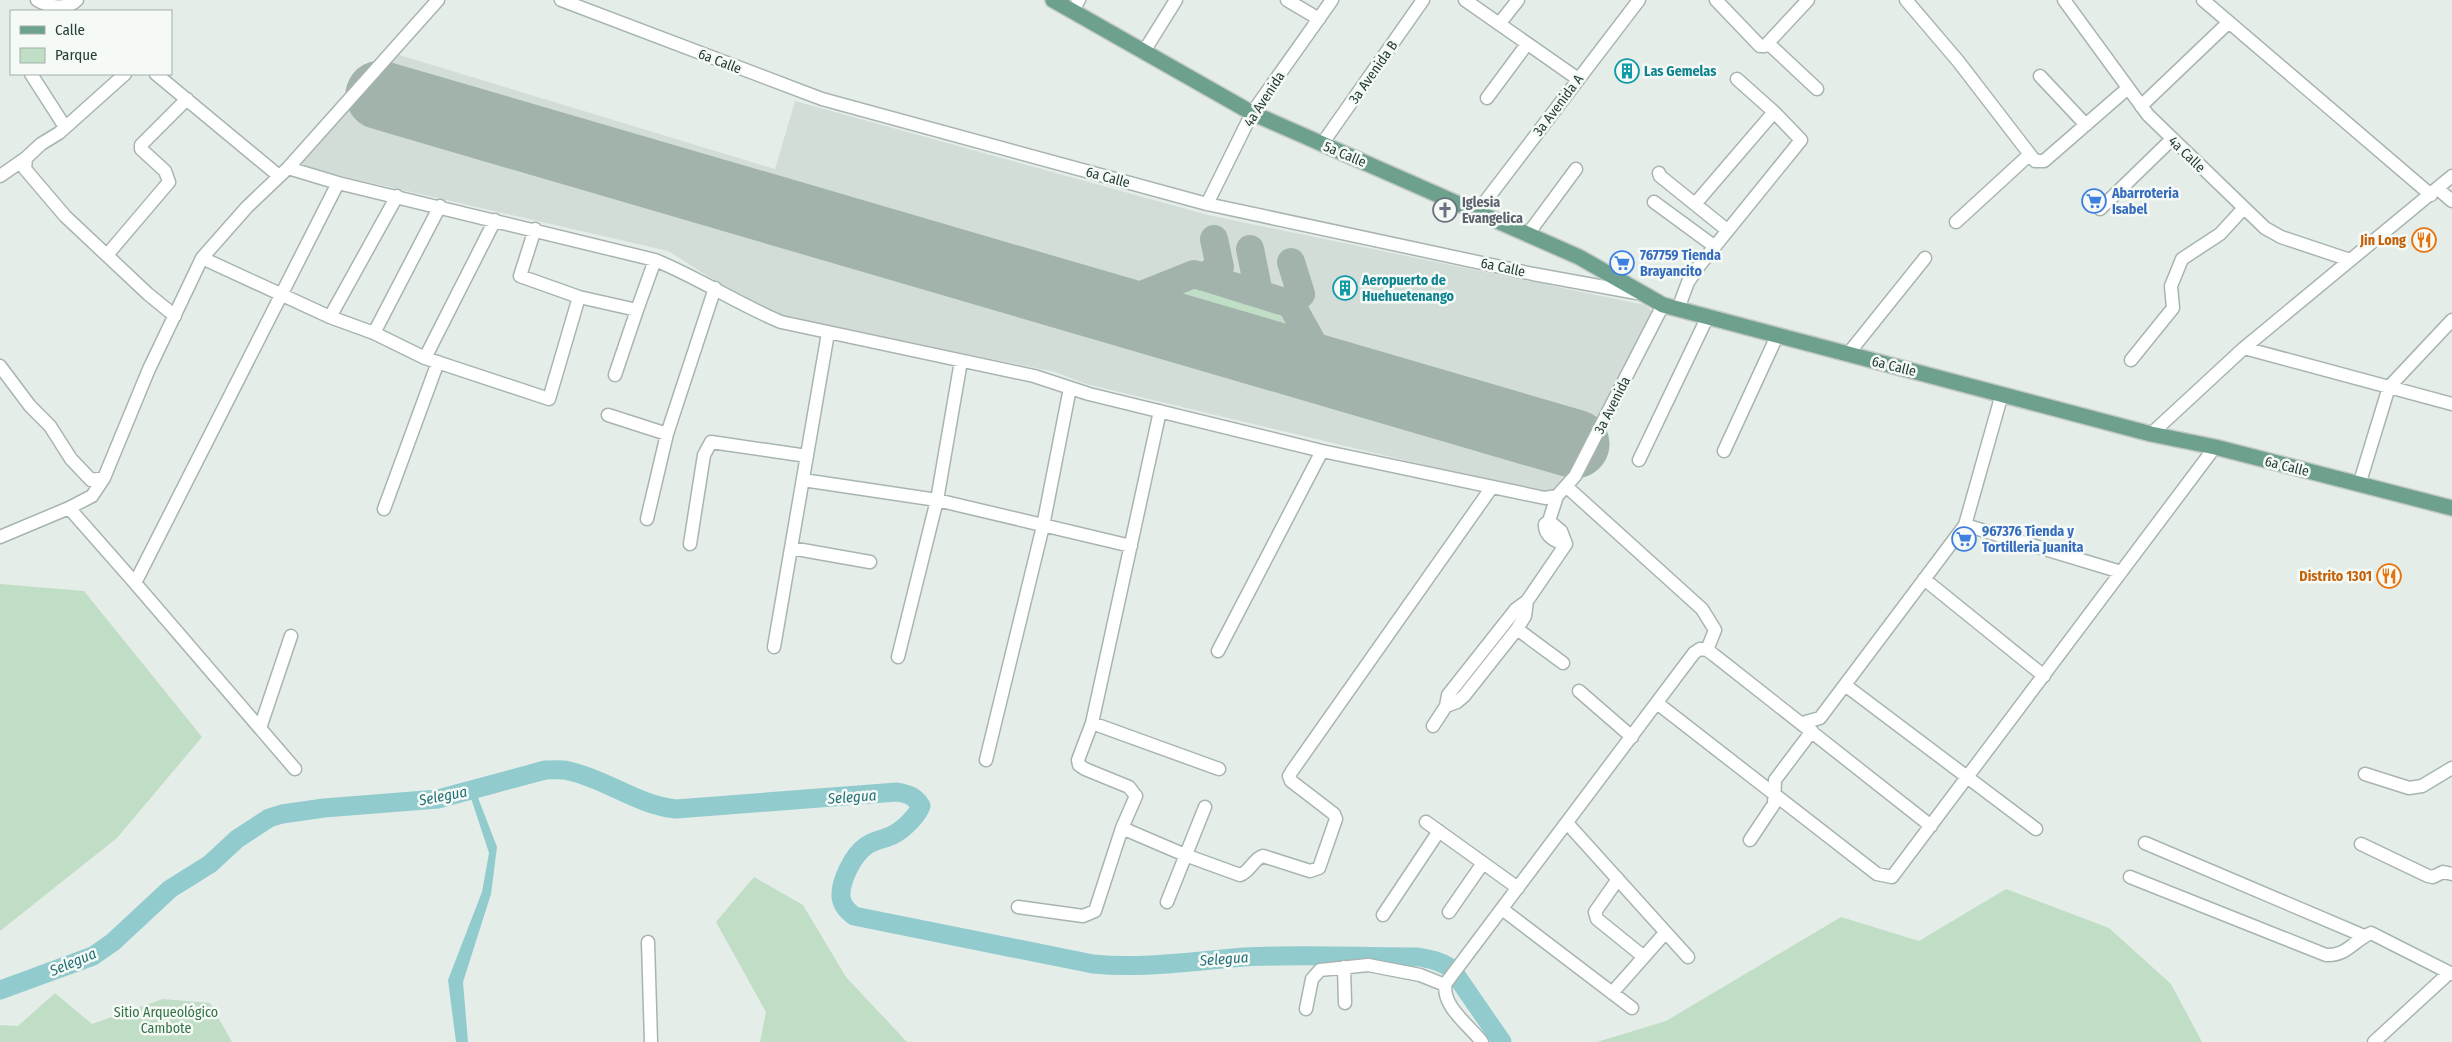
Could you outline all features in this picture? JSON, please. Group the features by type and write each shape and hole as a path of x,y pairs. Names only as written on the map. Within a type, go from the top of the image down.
{"main road":[{"name":"5a Calle","path":"1053,0 1076,5 1143,53 1252,113 1579,257 1644,294"},
{"name":"6a Calle","path":"1644,294 1670,307 1707,318 2151,434 2215,447 2452,508"}],"street":[{"path":"37,0 43,4 57,7 77,5"},
{"path":"0,537 69,508 92,496 104,478 149,368 202,258 247,207 283,172 438,0"},
{"name":"6a Calle","path":"561,0 822,99 1206,204 1542,275 1644,294"},
{"path":"1143,53 1176,0"},
{"path":"1287,0 1319,19"},
{"name":"4a Avenida","path":"1206,204 1252,113 1332,0"},
{"name":"3a Avenida B","path":"1322,144 1423,0"},
{"path":"1465,0 1578,79"},
{"path":"1500,24 1518,0"},
{"name":"3a Avenida A","path":"1478,211 1639,0"},
{"path":"1716,0 1760,46 1769,44 1808,0"},
{"path":"1906,0 1958,61 2029,155 2036,161 2044,161 2128,88"},
{"name":"4a Calle","path":"2064,0 2141,106 2243,209 2264,228 2281,237 2350,260"},
{"path":"2203,0 2434,192 2452,201"},
{"path":"2141,106 2229,22"},
{"path":"1487,98 1527,44"},
{"path":"1769,44 1817,89"},
{"path":"32,75 65,127"},
{"path":"0,176 65,127 124,75"},
{"path":"157,75 283,172 440,206 656,260 715,288 745,307 781,322 1034,376 1070,388 1322,451 1545,498 1554,496 1549,521 1560,531 1566,544 1527,601 1516,609 1448,695 1446,706 1433,726"},
{"path":"2040,76 2086,125"},
{"path":"1695,204 1774,112 1737,79"},
{"path":"107,254 169,182 165,171 144,154 141,145 187,99"},
{"name":"3a Avenida","path":"1554,496 1567,487 1574,476 1670,307 1714,246 1801,140 1774,112"},
{"path":"2100,209 2172,139"},
{"path":"1956,222 2029,155"},
{"path":"26,158 25,169 65,216 148,294 175,316"},
{"path":"1528,234 1576,169"},
{"path":"1659,173 1660,176 1727,230"},
{"path":"2151,434 2244,348 2452,176"},
{"path":"135,583 338,183"},
{"path":"330,317 397,196"},
{"path":"1654,202 1714,246"},
{"path":"374,333 440,206"},
{"path":"2132,360 2173,308 2172,286 2182,259 2220,234 2243,209"},
{"path":"425,358 495,220"},
{"path":"535,229 520,276 580,297 637,310"},
{"path":"202,258 282,293 330,317 374,333 425,358 549,399 580,297"},
{"path":"1848,354 1925,258"},
{"path":"615,375 656,260"},
{"path":"647,519 667,434 715,288"},
{"path":"1639,460 1707,318"},
{"path":"2359,485 2389,387 2452,320"},
{"path":"774,647 828,333"},
{"path":"1724,451 1777,336"},
{"path":"2244,348 2452,404"},
{"path":"898,658 937,500 961,361"},
{"path":"384,509 438,362"},
{"path":"0,366 30,406 50,426 71,459 83,472 91,480 104,478"},
{"path":"986,760 1043,526 1070,388"},
{"path":"1750,840 1774,804 1775,780 1807,727 1820,718 1965,525 2002,394"},
{"path":"1018,907 1084,916 1096,911 1122,828 1136,796 1134,791 1079,765 1078,760 1092,723 1160,411"},
{"path":"608,415 667,434"},
{"path":"690,544 704,455 711,442 807,456"},
{"path":"1657,703 1878,874 1892,877 2215,447"},
{"path":"1218,651 1322,451"},
{"path":"803,480 937,500 1131,546"},
{"path":"1122,828 1185,855 1240,875 1245,873 1258,858 1263,856 1310,871 1319,868 1336,819 1334,814 1291,781 1289,776 1492,487"},
{"path":"1567,487 1702,608 1715,630 1707,650"},
{"path":"69,508 295,769"},
{"path":"1965,525 2121,572"},
{"path":"791,548 870,562"},
{"path":"1924,579 2044,676"},
{"path":"1446,706 1457,702 1464,696 1517,629 1525,616 1527,601"},
{"path":"1517,629 1563,663"},
{"path":"260,728 291,636"},
{"path":"1482,1042 1453,1009 1446,996 1447,982 1694,653 1700,648 1707,650 1793,719 1807,727 1931,826"},
{"path":"1845,684 1966,779 2036,830"},
{"path":"1579,691 1632,737"},
{"path":"1092,723 1218,769"},
{"path":"2365,774 2409,788 2422,786 2452,768"},
{"path":"1167,902 1206,807"},
{"path":"1426,822 1518,888"},
{"path":"1567,823 1688,957"},
{"path":"1383,915 1439,831"},
{"path":"2145,843 2364,936"},
{"path":"2361,844 2428,876 2433,877 2443,872 2452,874"},
{"path":"1449,912 1483,863"},
{"path":"2130,877 2326,955 2337,955 2349,950 2370,933 2376,934 2450,974 2374,1042"},
{"path":"1618,879 1595,912 1597,919 1644,957"},
{"path":"1502,909 1632,1008"},
{"path":"1612,993 1665,932"},
{"path":"648,942 651,1042"},
{"path":"1306,1009 1315,974 1320,970 1368,965 1447,982"},
{"path":"1344,968 1345,1002"}],"shaded area":[{"name":"Aeropuerto de Huehuetenango","path":"396,54 775,169 795,101 1208,215 1645,305 1655,314 1564,486 1550,495 1086,384 1055,372 788,318 730,290 668,251 298,166"}],"green space":[{"path":"1190,285 1230,296 1276,314 1287,321 1294,329 1299,348 1296,351 1157,307 1161,298 1169,291"},
{"path":"0,584 84,591 202,737 117,838 0,931"},
{"path":"754,877 803,905 846,977 907,1042 760,1042 766,1012 716,922"},
{"path":"2006,889 2109,928 2171,984 2202,1042 1597,1042 1666,1021 1841,917 1919,941"},
{"name":"Sitio Arqueológico Cambote","path":"55,993 92,1024 163,999 210,1003 232,1042 0,1042 0,1025 18,1026"}],"water":[{"path":"475,790 497,847 491,894 463,982 468,1042 456,1042 448,980 482,892 489,853 469,792"}],"waterway":[{"name":"Selegua","path":"0,990 93,956 113,942 170,889 210,864 237,839 269,818 282,814 324,808 438,799 545,770 560,770 583,775 648,802 676,809 897,792 905,794 914,798 921,806 915,815 898,832 871,843 861,850 845,876 841,897 846,908 854,916 1093,964 1131,966 1245,957 1288,956 1418,957 1439,962 1451,968 1502,1042"}],"taxiway":[{"path":"1203,277 1220,267 1214,239"},
{"path":"1248,291 1257,283 1250,249"},
{"path":"1291,262 1301,294 1291,304"},
{"path":"1109,308 1194,274 1291,304 1329,372"}],"runway":[{"path":"380,95 1575,444"}],"place":[{"name":"Las Gemelas","path":"1627,71"},
{"name":"Abarroteria Isabel","path":"2094,201"},
{"name":"Iglesia Evangelica","path":"1445,210"},
{"name":"Jin Long","path":"2424,240"},
{"name":"767759 Tienda Brayancito","path":"1622,263"},
{"name":"Aeropuerto de Huehuetenango","path":"1345,288"},
{"name":"967376 Tienda y Tortilleria Juanita","path":"1964,539"},
{"name":"Distrito 1301","path":"2389,576"}]}
